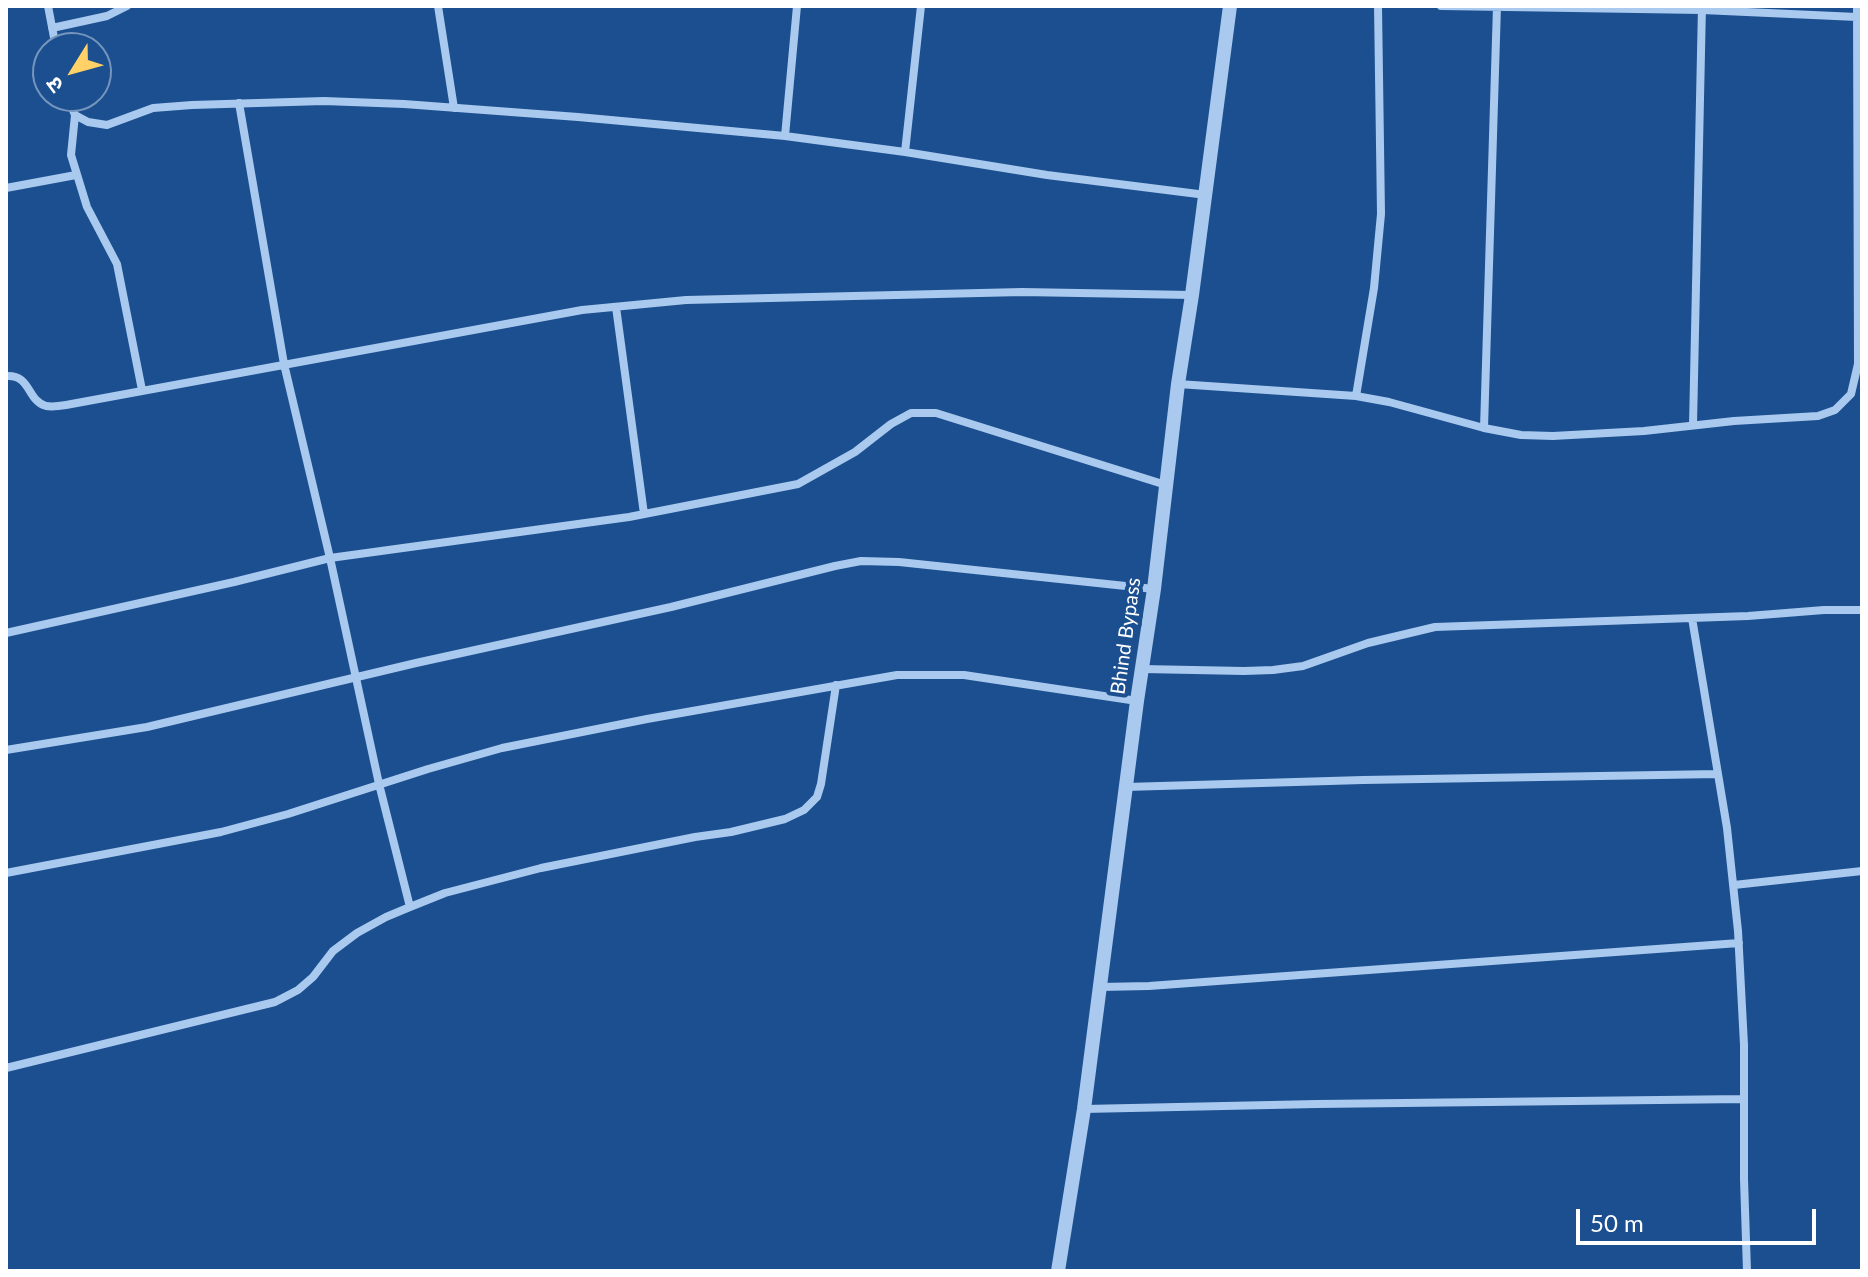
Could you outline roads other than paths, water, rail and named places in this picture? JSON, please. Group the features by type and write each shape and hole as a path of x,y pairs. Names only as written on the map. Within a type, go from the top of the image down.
{"street":[{"path":"48,6 53,32"},
{"path":"52,28 107,16 127,6"},
{"path":"438,6 454,108"},
{"path":"785,136 797,6"},
{"path":"905,152 921,6"},
{"name":"Bhind Bypass","path":"1058,1271 1084,1109 1230,6"},
{"path":"1356,396 1374,288 1381,214 1378,6"},
{"path":"1441,6 1702,8 1857,17"},
{"path":"1178,384 1356,396 1521,435 1644,431 1818,416 1835,410 1851,394 1858,364 1857,6"},
{"path":"1484,428 1497,7"},
{"path":"1693,425 1702,8"},
{"path":"75,115 88,122 107,125 153,108 324,101 404,104 785,136 1206,195"},
{"path":"239,103 284,364 410,907"},
{"path":"74,112 71,155 87,207 117,264 142,390"},
{"path":"6,188 76,175"},
{"path":"6,376 14,376 27,384 36,401 48,407 582,310 686,300 1022,292 1192,295"},
{"path":"616,307 644,514"},
{"path":"6,633 330,558 644,514 798,484 855,452 891,424 911,413 936,413 1166,485"},
{"path":"6,750 147,727 861,561 899,562 1154,589"},
{"path":"1142,669 1244,671 1303,666 1368,643 1435,627 1862,610"},
{"path":"1692,618 1718,774 1739,943 1744,1045 1747,1271"},
{"path":"6,873 221,832 502,748 897,675 964,675 1137,701"},
{"path":"6,1068 275,1002 298,990 313,977 333,951 357,933 386,917 445,893 497,879 785,819 804,810 817,797 836,685"},
{"path":"1126,787 1718,774"},
{"path":"1734,885 1862,871"},
{"path":"1100,987 1739,943"},
{"path":"1084,1109 1744,1099"}]}
